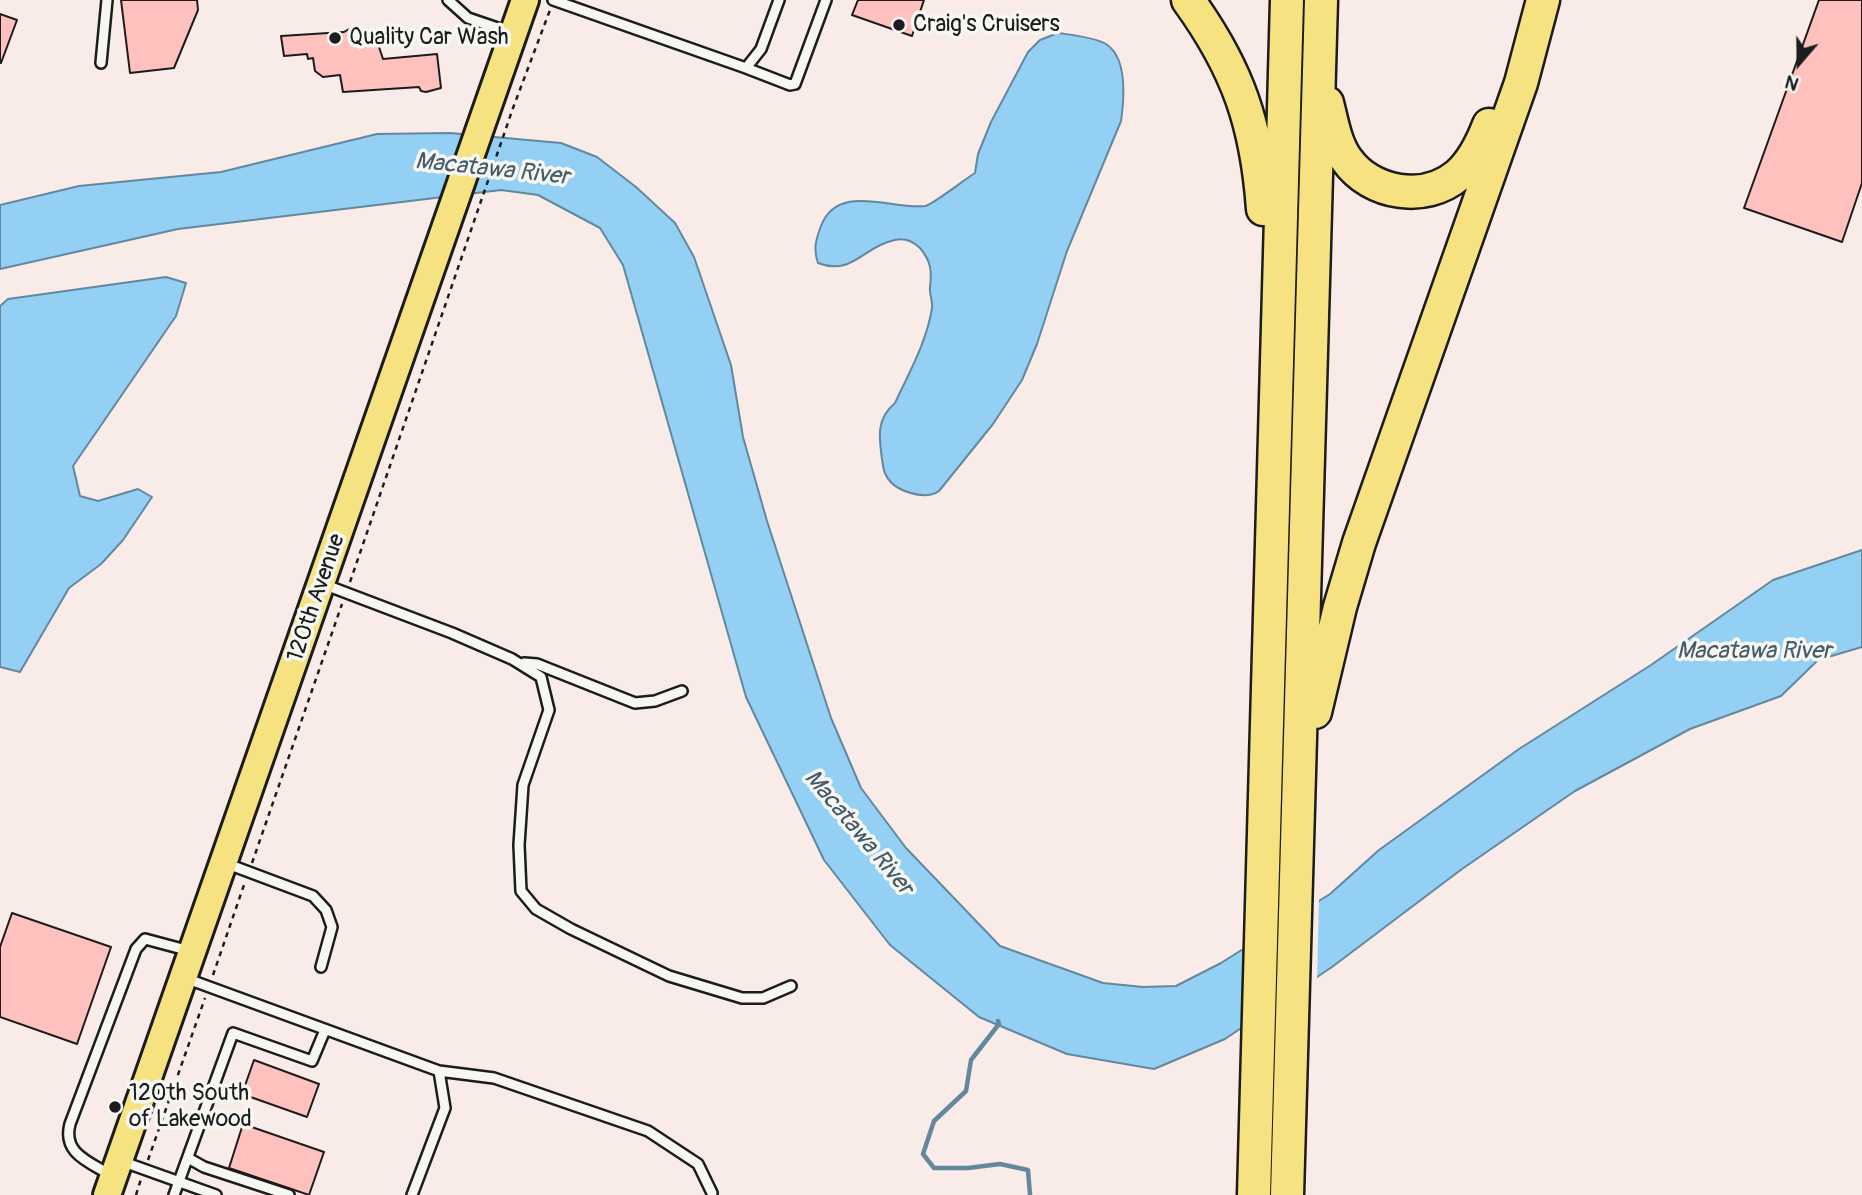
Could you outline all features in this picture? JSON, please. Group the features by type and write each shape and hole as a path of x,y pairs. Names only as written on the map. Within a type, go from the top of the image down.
{"highway":[{"path":"1188,0 1229,65 1253,132 1261,176 1276,364"},
{"path":"1254,1195 1287,0"},
{"path":"1287,1195 1321,0"},
{"path":"1318,72 1339,145 1354,169 1365,178 1394,191 1427,191 1456,177 1467,166 1485,137 1506,83 1527,0"},
{"path":"1299,774 1340,607 1359,543 1521,83 1543,0"}],"main road":[{"name":"120th Avenue","path":"113,1177 224,862 334,588 502,105 513,33 525,0"}],"lane":[{"path":"101,63 107,0"},
{"path":"448,0 468,18 513,33"},
{"path":"553,0 790,85 795,84 826,0"},
{"path":"746,68 761,49 779,0"},
{"path":"334,588 452,633 519,662 541,677 549,710 523,785 519,845 521,891 536,909 602,945 669,976 743,998 764,998 791,986"},
{"path":"519,662 537,664 635,704 656,701 682,691"},
{"path":"224,862 313,896 326,910 332,927 321,967"},
{"path":"192,952 145,939 135,949 68,1135 75,1153 113,1177 145,1169 216,1195"},
{"path":"183,977 439,1071 494,1078 648,1130 698,1164 712,1193"},
{"path":"174,1195 233,1033 312,1061 325,1030"},
{"path":"412,1195 445,1108 439,1071"},
{"path":"188,1157 204,1167 289,1195"}],"path":[{"path":"136,1195 249,872 334,588 446,306 464,214 502,105 553,0"}],"water":[{"path":"1058,33 1095,40 1113,50 1123,80 1121,121 1067,251 1037,344 1022,380 993,424 939,491 926,495 910,493 895,486 885,473 880,429 917,357 930,320 932,305 929,262 917,245 899,239 881,244 848,264 829,266 818,263 816,258 818,235 829,213 840,205 867,201 925,206 975,173 978,154 991,122 1028,52 1040,40"},
{"name":"Macatawa River","path":"450,133 561,143 597,157 636,187 675,223 694,257 731,365 743,437 767,521 831,718 861,788 906,848 1000,946 1103,983 1143,987 1176,986 1221,963 1330,894 1379,850 1519,749 1651,665 1773,580 1862,550 1862,647 1818,660 1781,696 1690,729 1575,791 1462,869 1332,967 1225,1039 1154,1069 1067,1054 979,1017 890,945 824,860 746,697 623,265 600,228 538,195 501,190 178,229 0,269 0,205 79,186 221,172 377,134"},
{"path":"166,277 186,283 176,316 73,466 80,496 98,501 138,489 152,497 123,540 101,564 69,588 20,672 0,667 0,306 8,299"}],"pier":[{"path":"1319,897 1317,981 1241,1032 1243,945"}],"building":[{"path":"121,0 197,0 198,10 174,68 130,73"},
{"name":"Craig's Cruisers","path":"858,0 924,0 912,36 852,15"},
{"path":"1819,0 1862,0 1862,183 1842,242 1744,208"},
{"path":"0,14 17,20 1,63 0,63"},
{"path":"351,28 368,30 376,38 383,59 437,54 441,88 426,92 419,87 343,92 340,75 323,77 315,71 313,58 308,59 307,54 284,56 281,36 344,32"},
{"path":"12,913 111,947 77,1044 0,1017 0,947"},
{"path":"254,1060 319,1084 307,1117 242,1094"},
{"path":"243,1124 324,1152 309,1195 229,1168"}],"waterway":[{"path":"998,1021 999,1024 971,1060 966,1091 934,1121 923,1154 934,1168 1000,1164 1028,1170 1030,1195"}],"place":[{"name":"Craig's Cruisers","path":"899,25"},
{"name":"Quality Car Wash","path":"335,38"},
{"name":"120th South of Lakewood","path":"115,1107"}]}
